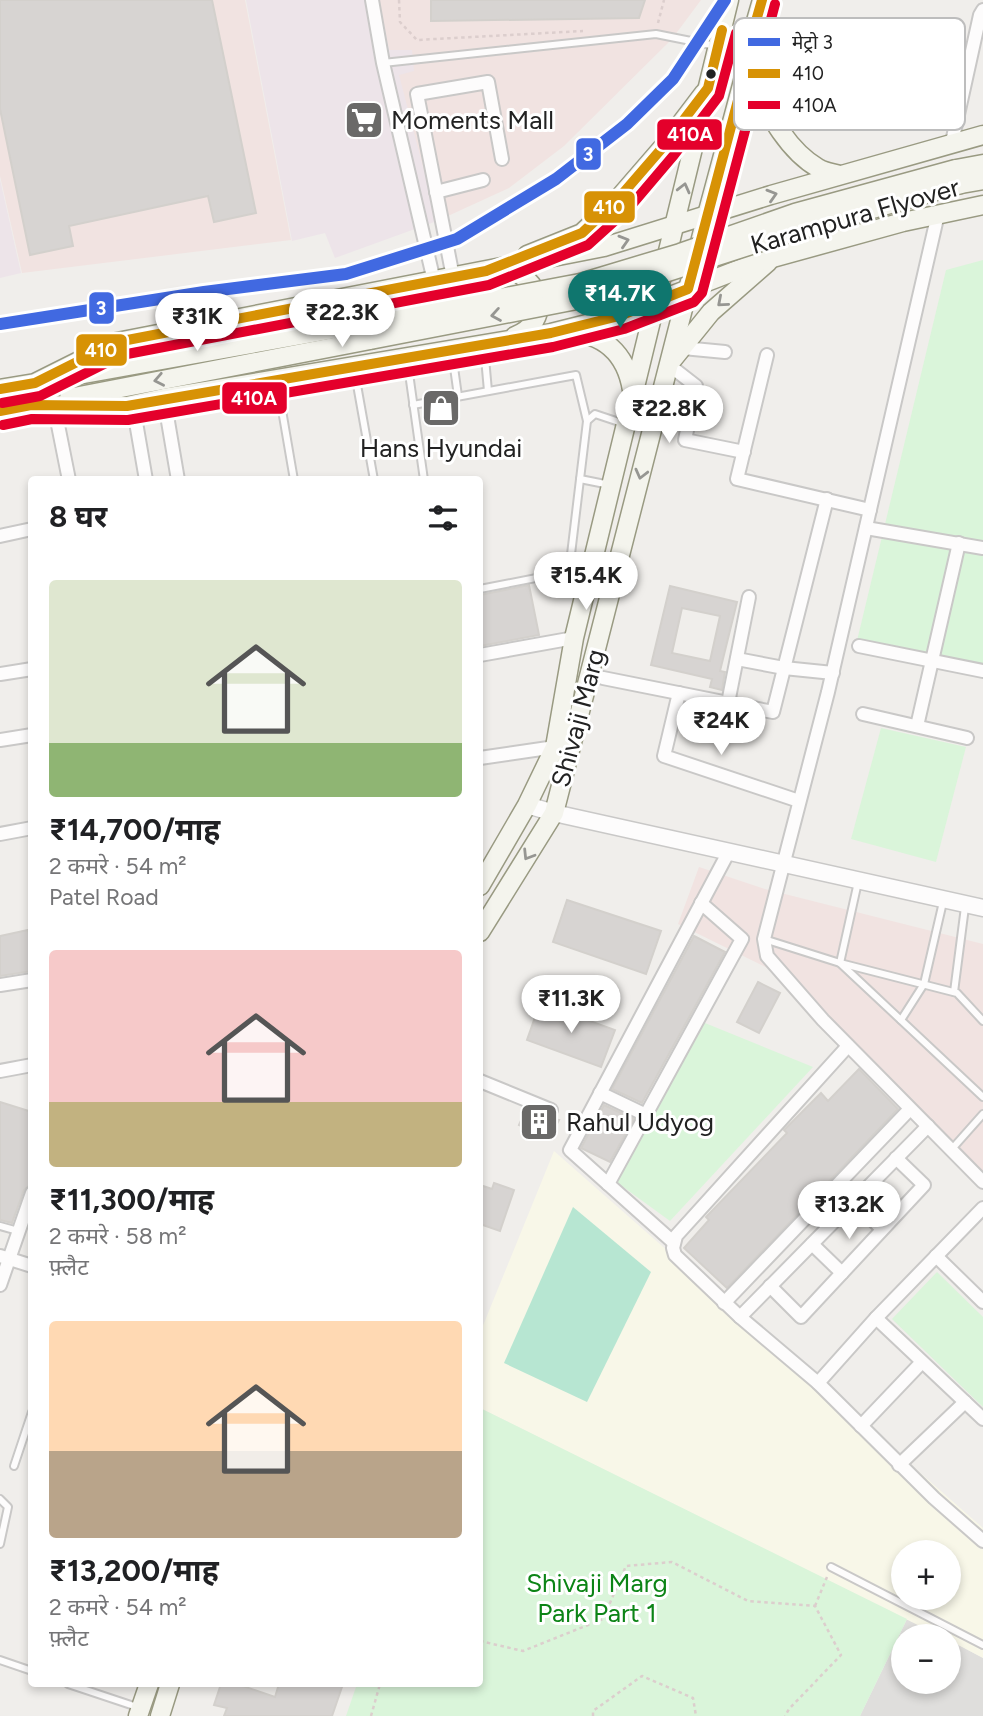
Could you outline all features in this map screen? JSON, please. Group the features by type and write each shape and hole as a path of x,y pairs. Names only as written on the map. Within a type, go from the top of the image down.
{"main road":[{"name":"Shivaji Marg","path":"483,881 527,805 555,747 574,638 729,0"},
{"name":"Shivaji Marg","path":"757,18 762,0"},
{"path":"486,271 582,233 618,199 663,147 708,88"},
{"name":"Shivaji Marg","path":"483,927 554,813 734,114"},
{"path":"781,130 796,149 818,168 839,175"},
{"path":"35,383 117,342 604,247 839,175 983,135"},
{"path":"892,160 903,222"},
{"name":"Karampura Flyover","path":"0,389 587,298 959,177 983,164"},
{"name":"Karampura Flyover","path":"959,177 983,180"},
{"path":"0,411 31,405 133,405 551,333 619,316 774,258 903,222 983,205"},
{"path":"669,366 711,312 774,258"},
{"path":"504,268 517,271 527,278 535,288 538,300 537,313 531,325 522,334 510,338"},
{"name":"Karampura Flyover","path":"31,405 369,331"},
{"path":"551,333 584,334 607,344 623,361 629,374 633,397"},
{"path":"139,1712 148,1687"},
{"path":"160,1716 169,1687"}],"street":[{"path":"372,0 383,63 434,281"},
{"path":"965,83 983,10"},
{"path":"453,277 416,94 488,82 502,159"},
{"path":"952,142 955,130"},
{"path":"436,192 484,180"},
{"path":"938,214 833,673 764,939 768,956 848,1046 983,1182"},
{"path":"683,348 725,352"},
{"path":"767,355 737,479 870,510"},
{"path":"669,366 696,386 685,440 744,452"},
{"path":"164,398 177,476"},
{"path":"54,405 68,476"},
{"path":"133,405 145,476"},
{"path":"603,678 773,712 827,499"},
{"path":"866,528 983,548"},
{"path":"0,536 28,530"},
{"path":"917,726 959,543"},
{"path":"728,703 749,597"},
{"path":"483,654 574,638"},
{"path":"859,646 983,671"},
{"path":"737,659 784,668 833,673"},
{"path":"0,674 28,669"},
{"path":"679,693 664,756 799,801"},
{"path":"863,714 967,738"},
{"path":"0,740 28,736"},
{"path":"483,758 555,747"},
{"path":"527,805 728,853 983,908"},
{"path":"0,834 28,829"},
{"path":"673,1241 570,1150 728,853"},
{"path":"608,1184 742,939 701,903"},
{"path":"0,985 28,981"},
{"path":"848,1046 676,1236 673,1241 675,1255 724,1303 818,1383 900,1465 983,1541"},
{"path":"0,1071 28,1066"},
{"path":"483,1082 551,1110"},
{"path":"600,1093 646,1115"},
{"path":"724,1303 910,1109"},
{"path":"740,1317 928,1126"},
{"path":"770,1286 802,1317 924,1185 897,1158"},
{"path":"854,1202 882,1229"},
{"path":"0,1285 4,1257 18,1231 28,1203"},
{"path":"818,1383 876,1318 983,1208"},
{"path":"812,1244 842,1273"},
{"path":"936,1256 982,1298"},
{"path":"4,1257 28,1265"},
{"path":"876,1318 983,1419"},
{"path":"861,1426 922,1362"},
{"path":"900,1465 965,1402"}],"lane":[{"path":"383,63 656,34 718,46"},
{"path":"483,343 488,391"},
{"path":"451,349 458,396"},
{"path":"407,357 423,476"},
{"path":"354,366 373,476"},
{"path":"414,405 576,375 587,421 569,571"},
{"path":"276,379 293,476"},
{"path":"587,421 595,414 626,425"},
{"path":"580,479 612,486"},
{"path":"483,588 592,567"},
{"path":"840,963 858,881"},
{"path":"901,1020 924,984 944,900"},
{"path":"954,992 965,905"},
{"path":"764,939 840,963 954,992 983,1021"},
{"path":"840,963 983,1097"},
{"path":"951,1150 983,1114"},
{"path":"0,1226 18,1231"},
{"path":"14,1466 28,1424"},
{"path":"0,1499 8,1507 0,1544"},
{"path":"831,1567 983,1646"},
{"path":"0,1660 28,1670"},
{"path":"76,1687 139,1712"}],"path":[{"path":"399,0 400,22 417,40 590,30"},
{"path":"656,34 664,0"},
{"path":"483,1642 523,1651 603,1619 626,1566 672,1562 748,1601 815,1606"},
{"path":"815,1606 831,1567"},
{"path":"785,1716 841,1654 815,1606"},
{"path":"593,1716 593,1711 642,1676 692,1698 696,1716"},
{"path":"371,1716 379,1687"}],"shaded area":[{"path":"0,0 245,0 291,240 22,273 0,176"},
{"path":"246,0 379,0 389,50 412,50 414,71 399,75 437,221 335,258 325,233 292,241"},
{"path":"379,0 701,0 672,39 564,146 509,188 437,221 398,74 412,50 389,50"},
{"path":"0,179 21,273 0,278"},
{"path":"699,867 765,889 983,944 983,1180 780,974 678,924"},
{"path":"554,1151 983,1528 983,1658 961,1646 961,1624 916,1624 483,1409 483,1326"},
{"path":"961,1646 983,1658 983,1716 860,1716 891,1652 891,1694 961,1694"}],"green space":[{"path":"983,260 983,676 855,649 946,270"},
{"path":"881,728 966,747 936,862 851,839"},
{"path":"705,1023 813,1067 670,1221 615,1181"},
{"path":"573,1207 651,1272 587,1402 504,1363"},
{"path":"937,1272 983,1317 983,1407 892,1319"},
{"name":"Shivaji Marg Park Part 1","path":"483,1409 907,1619 905,1624 891,1624 891,1652 860,1716 346,1716 356,1687 483,1687"}],"building":[{"path":"0,0 212,0 256,213 214,222 208,196 69,226 73,246 30,255 0,109"},
{"path":"431,0 645,0 639,18 431,21"},
{"path":"529,585 539,635 483,645 483,594"},
{"path":"670,586 737,602 720,671 725,672 722,690 710,687 712,679 651,665","holes":["682,608 720,616 710,661 672,653"]},
{"path":"567,900 661,931 646,974 553,942"},
{"path":"28,930 28,972 0,976 0,936"},
{"path":"694,936 725,952 642,1103 612,1089"},
{"path":"758,982 780,993 759,1033 737,1022"},
{"path":"540,1003 615,1030 601,1067 527,1040"},
{"path":"859,1069 898,1109 727,1288 684,1248 709,1220 706,1217 787,1133 784,1130 821,1093 828,1101"},
{"path":"0,1102 28,1111 28,1186 24,1190 12,1223 0,1220"},
{"path":"604,1105 634,1119 610,1162 581,1148"},
{"name":"Rahul Udyog","path":"526,1109 559,1120 549,1139 519,1125"},
{"path":"494,1183 514,1190 500,1231 483,1225 483,1186 492,1189"},
{"path":"220,1687 246,1687 275,1697 278,1687 342,1687 332,1716 224,1716 227,1708 214,1705"}],"metro line":[{"name":"3","path":"0,324 204,292 346,274 457,239 556,179 627,124 673,79 725,0"}],"transit line":[{"name":"410","path":"757,18 762,0"},
{"name":"410A","path":"771,18 775,4"},
{"name":"410","path":"0,389 35,383 117,342 486,271 582,233 618,199 663,147 708,88 722,30"},
{"name":"410A","path":"2,403 40,396 122,355 489,285 588,245 629,208 719,96 734,40"},
{"name":"410","path":"0,411 31,405 127,406 551,333 619,316 688,289 734,115"},
{"name":"410A","path":"3,425 32,419 128,420 553,347 624,329 694,302 702,293 745,130"}],"place":[{"name":"Moments Mall","path":"364,120"},
{"name":"Hans Hyundai","path":"441,408"},
{"name":"Rahul Udyog","path":"539,1122"}]}
